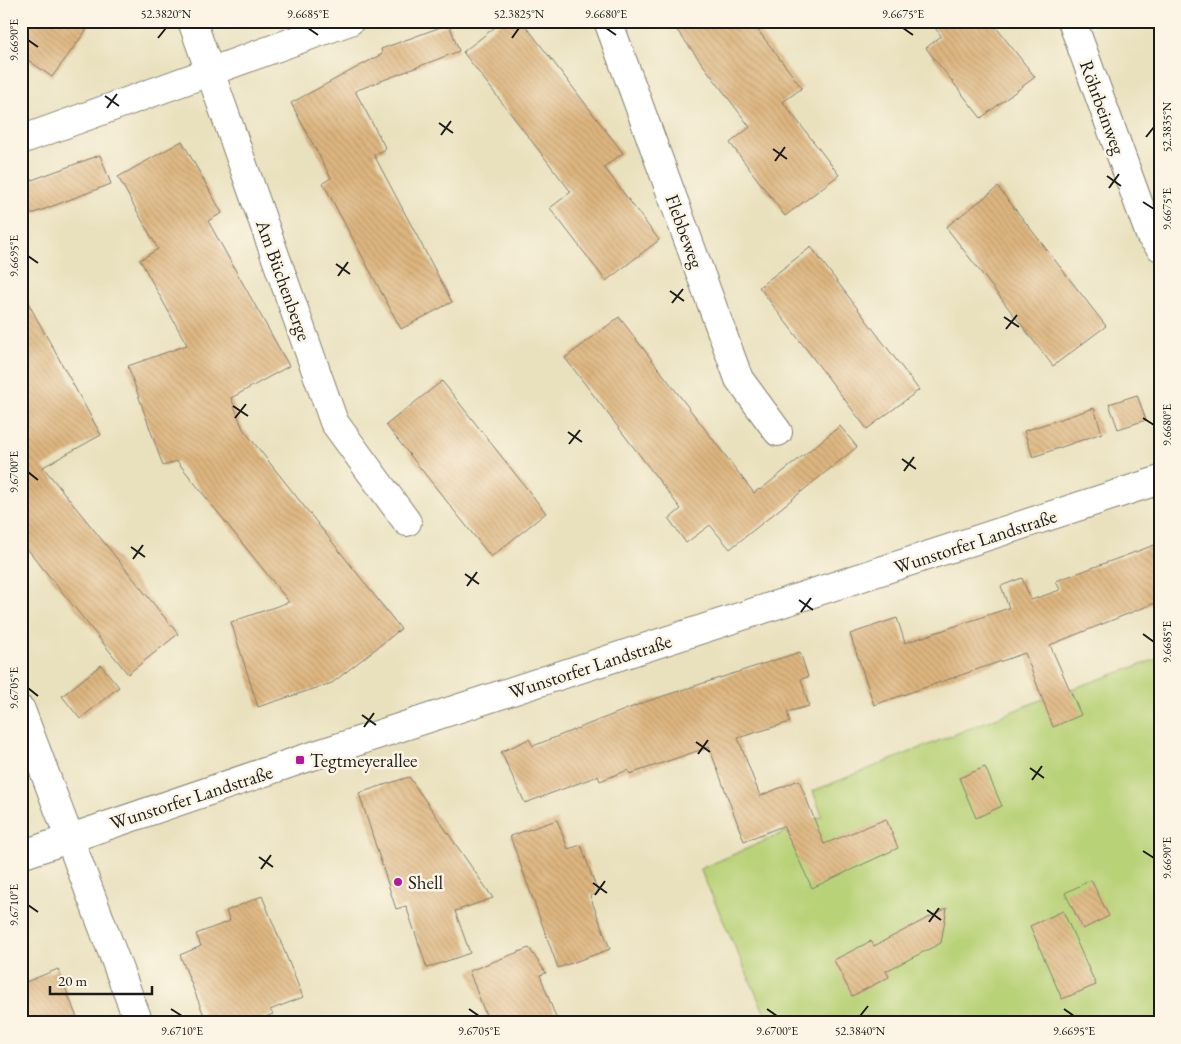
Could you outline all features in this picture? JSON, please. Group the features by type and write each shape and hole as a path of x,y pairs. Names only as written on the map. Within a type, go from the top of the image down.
{"street":[{"name":"Am Büchenberge","path":"192,21 334,422 407,522"},
{"path":"21,140 350,21"},
{"name":"Flebbeweg","path":"608,21 739,379 778,432"},
{"name":"Röhrbeinweg","path":"1072,21 1150,235 1160,247"},
{"name":"Wunstorfer Landstraße","path":"21,855 300,760 1160,480"},
{"path":"21,710 139,1023"}],"green space":[{"path":"1160,658 1160,1023 769,1023 700,869 822,816 813,791 1043,699"}],"building":[{"path":"21,21 93,21 52,77 21,55"},
{"path":"503,21 522,21 623,153 604,167 659,240 606,281 550,208 571,192 463,52"},
{"path":"670,21 751,21 802,88 783,102 839,175 785,216 730,143 750,127"},
{"path":"930,21 991,21 1035,77 981,118 926,48 941,36"},
{"path":"449,24 459,51 355,91 386,149 374,155 452,302 401,329 323,183 331,178 291,103 382,54 381,49"},
{"path":"182,141 222,213 208,221 289,366 231,398 243,429 401,629 332,683 258,707 231,622 289,602 177,461 163,466 128,366 187,345 140,260 158,249 118,177"},
{"path":"100,155 111,184 21,218 21,184"},
{"path":"998,187 1106,326 1053,366 946,227"},
{"path":"811,247 919,390 867,429 759,287"},
{"path":"21,290 101,435 43,467 178,634 128,674 21,541"},
{"path":"619,317 754,493 840,426 857,447 730,549 710,525 686,543 669,519 681,509 565,358"},
{"path":"442,381 546,513 491,557 386,425"},
{"path":"1137,395 1146,420 1118,429 1109,404"},
{"path":"1094,408 1102,433 1033,457 1024,431"},
{"path":"1160,543 1160,601 1050,645 1081,715 1053,727 1025,653 874,705 850,634 897,618 905,643 1009,608 1001,586 1022,578 1031,600 1060,590 1056,581"},
{"path":"800,652 808,677 801,679 809,706 787,712 790,722 738,738 760,796 799,780 824,844 886,819 898,848 812,888 783,826 744,841 709,747 630,774 628,770 600,781 598,776 525,803 501,752 529,739 533,746 645,702"},
{"path":"101,665 119,687 80,719 62,696"},
{"path":"985,767 1002,806 976,818 959,778"},
{"path":"409,777 493,898 455,911 470,953 427,968 406,906 396,909 359,793"},
{"path":"557,820 568,849 581,845 598,893 590,896 610,949 558,968 510,836"},
{"path":"1091,880 1109,916 1083,929 1065,893"},
{"path":"262,896 303,997 270,1010 273,1014 251,1023 207,1023 180,955 201,946 196,934 230,921 226,911"},
{"path":"947,908 941,943 886,971 889,977 852,996 834,960 871,941 874,946"},
{"path":"1063,911 1096,985 1062,999 1030,926"},
{"path":"529,948 546,973 540,975 558,1023 489,1023 469,971"},
{"path":"58,969 79,1023 21,1023 21,984"}],"place":[{"name":"Tegtmeyerallee","path":"300,760"},
{"name":"Shell","path":"398,882"}]}
